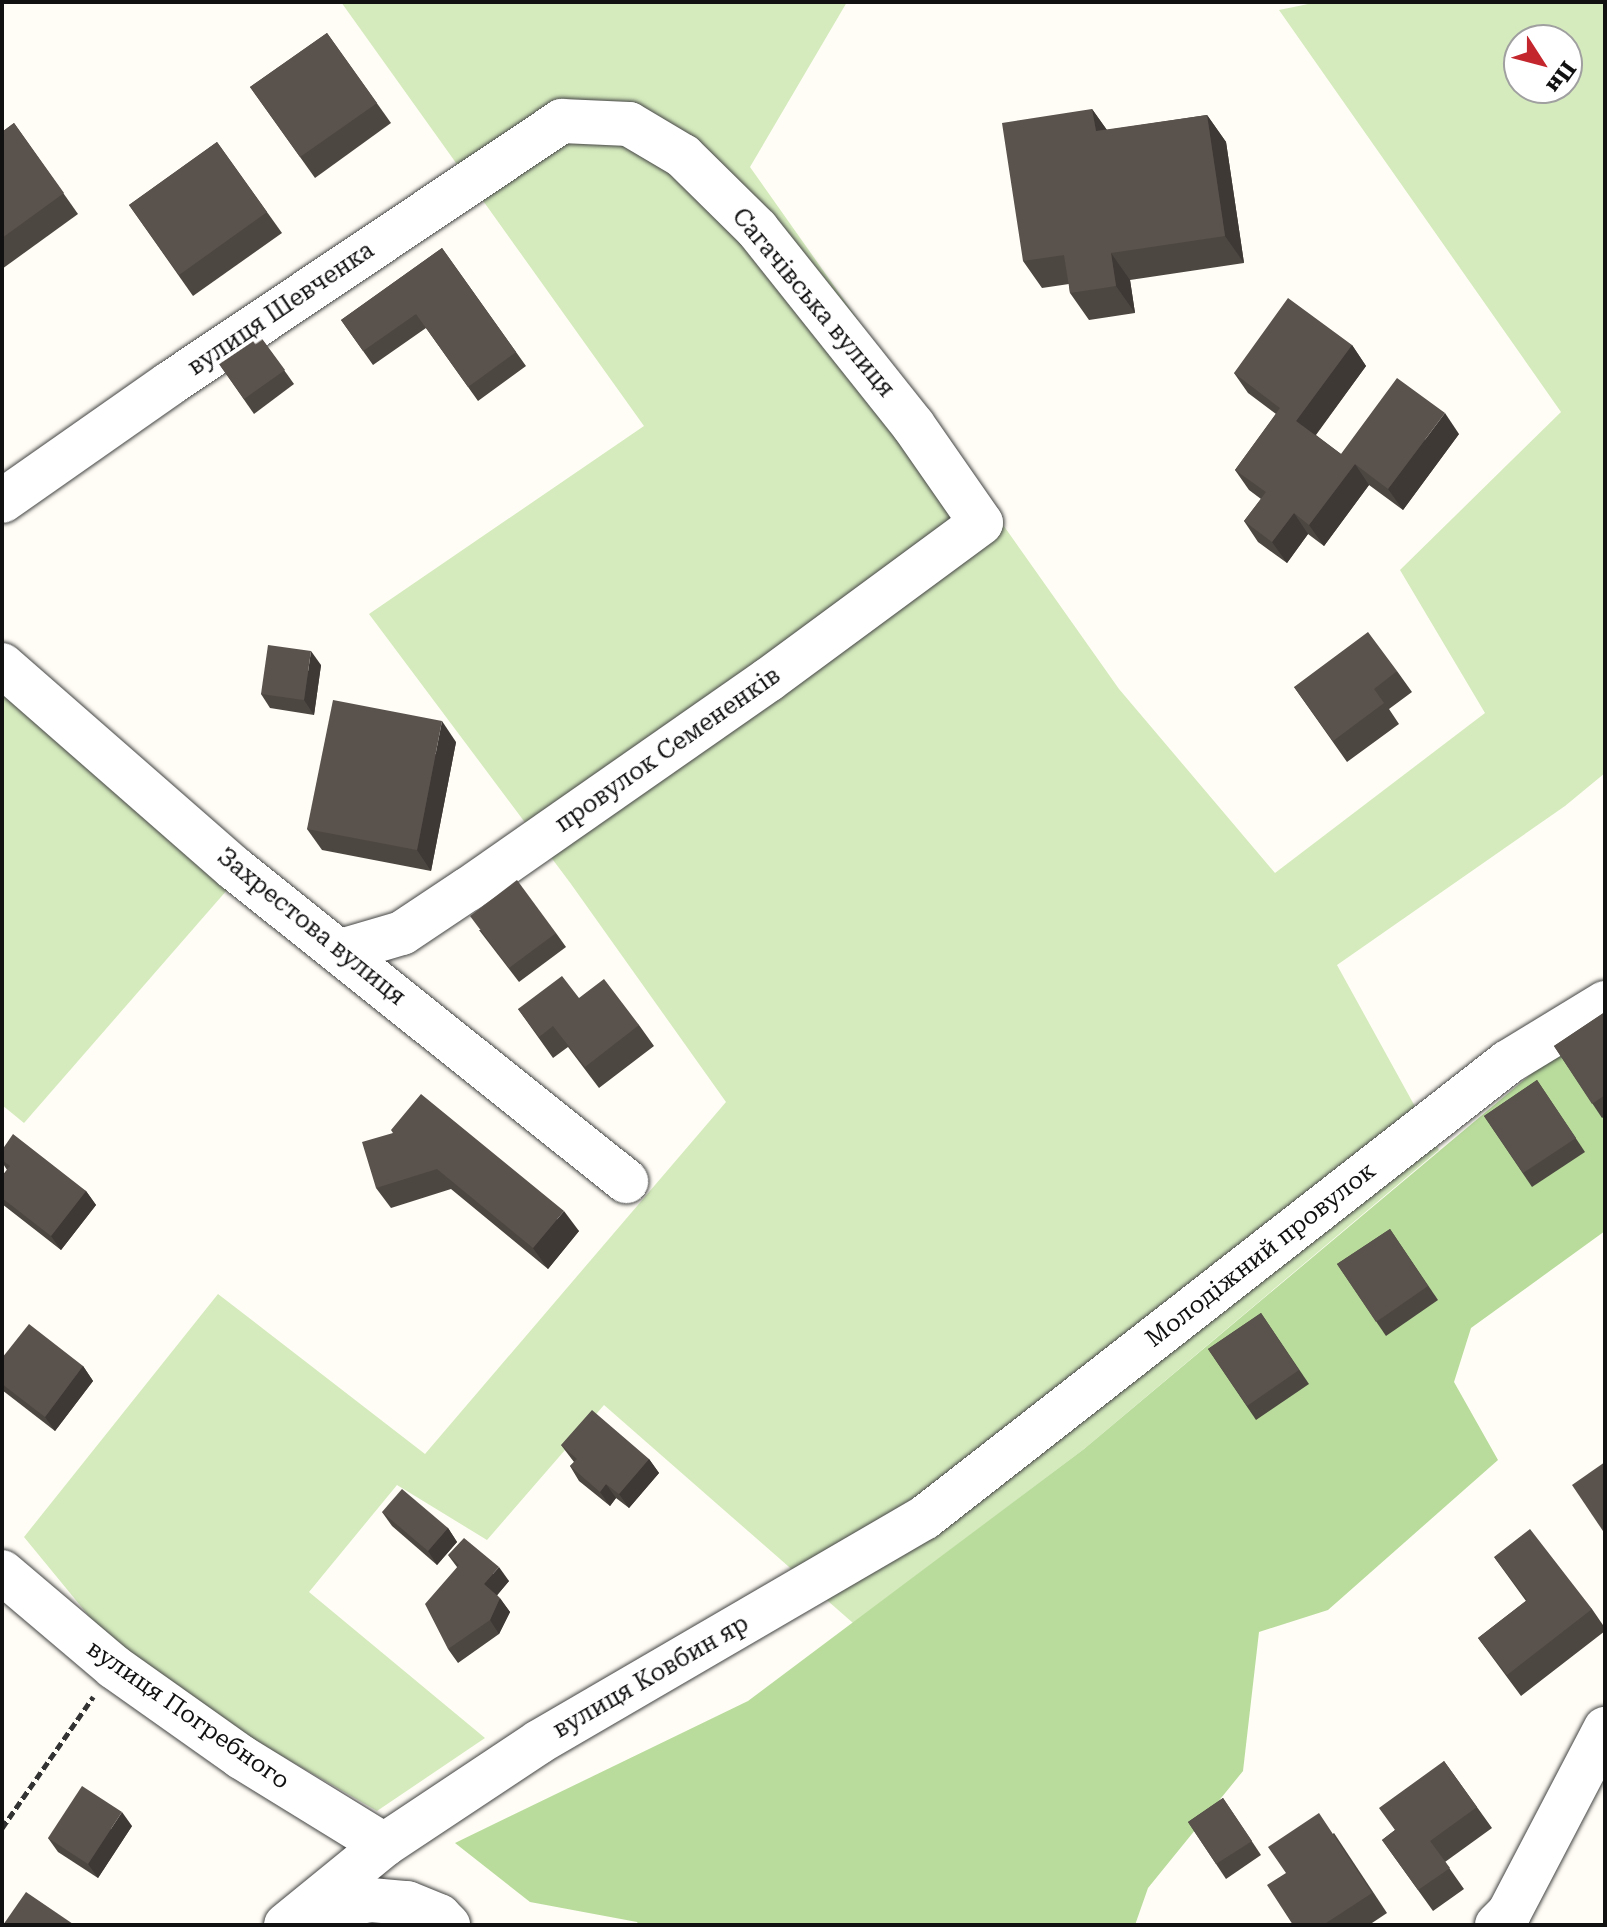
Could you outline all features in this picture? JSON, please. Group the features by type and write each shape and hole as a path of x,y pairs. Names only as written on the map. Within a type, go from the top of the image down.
{"street":[{"name":"вулиця Шевченка","path":"2,501 169,384 562,121"},
{"name":"Сагачівська вулиця","path":"562,121 629,124 683,156 757,229 913,425 981,523"},
{"name":"провулок Семененків","path":"341,951 402,933 468,889 768,680 981,523"},
{"name":"Захрестова вулиця","path":"2,665 234,868 626,1181"},
{"name":"Молодіжний провулок","path":"924,1518 1508,1062 1605,1003"},
{"name":"вулиця Ковбин яр","path":"294,1919 384,1845 539,1742 924,1518"},
{"name":"вулиця Погребного","path":"2,1572 114,1667 241,1757 384,1845"},
{"path":"1497,1925 1509,1913 1605,1729"},
{"path":"294,1919 371,1900 407,1903 439,1916 448,1925"}],"path":[{"path":"2,1828 114,1667"}],"green space":[{"path":"341,2 847,2 750,167 1119,689 1275,873 1485,713 1400,570 1561,412 1279,10 1318,2 1605,2 1605,773 1565,806 1337,965 1439,1150 1084,1449 853,1623 604,1405 487,1540 397,1485 309,1592 485,1738 377,1811 182,1698 93,1621 24,1537 218,1294 425,1454 726,1102 571,884 369,614 644,426"},
{"path":"2,691 234,882 24,1123 2,1105"},
{"path":"1605,1012 1605,1231 1471,1328 1454,1382 1498,1460 1328,1610 1259,1632 1243,1771 1148,1888 1135,1925 639,1925 637,1922 530,1902 455,1843 748,1701 1084,1449"}],"building":[{"path":"327,33 377,103 300,157 250,87"},
{"path":"1092,109 1096,131 1207,115 1225,236 1111,253 1116,286 1070,293 1064,255 1023,261 1002,123"},
{"path":"14,123 64,193 2,238 2,132"},
{"path":"217,142 267,212 179,275 129,205"},
{"path":"442,248 516,352 468,387 416,314 363,351 341,320"},
{"path":"1288,298 1352,345 1296,421 1341,454 1397,378 1445,413 1388,489 1355,464 1309,525 1294,513 1272,542 1244,521 1266,492 1235,470 1280,408 1234,373"},
{"path":"257,332 285,370 244,399 217,361"},
{"path":"1368,632 1397,671 1374,689 1384,703 1333,741 1294,687"},
{"path":"268,645 311,651 304,700 261,694"},
{"path":"333,700 442,721 417,850 307,829"},
{"path":"517,880 556,933 509,968 470,916"},
{"path":"562,976 579,998 604,979 639,1025 585,1067 553,1026 539,1037 518,1009"},
{"path":"1605,1012 1605,1095 1592,1104 1554,1046"},
{"path":"1537,1080 1576,1138 1523,1173 1484,1116"},
{"path":"421,1094 564,1211 533,1248 437,1169 376,1188 362,1142 393,1133 391,1130"},
{"path":"13,1134 86,1191 51,1236 2,1198 2,1176 10,1166 2,1160 2,1150"},
{"path":"1390,1229 1428,1286 1376,1322 1337,1264"},
{"path":"1261,1313 1299,1370 1247,1406 1208,1349"},
{"path":"29,1324 83,1366 45,1417 2,1384 2,1358"},
{"path":"592,1410 649,1459 619,1494 606,1484 600,1492 570,1466 577,1459 561,1445"},
{"path":"1605,1462 1605,1534 1572,1485"},
{"path":"402,1489 448,1528 428,1551 382,1512"},
{"path":"1530,1529 1592,1609 1507,1675 1478,1638 1527,1600 1494,1557"},
{"path":"464,1538 499,1567 484,1584 500,1598 490,1620 448,1649 425,1604 459,1565 448,1555"},
{"path":"1444,1761 1477,1807 1430,1841 1450,1868 1418,1890 1382,1840 1395,1830 1379,1808"},
{"path":"82,1786 122,1812 88,1864 48,1838"},
{"path":"1223,1798 1252,1841 1216,1864 1188,1822"},
{"path":"1319,1813 1372,1893 1323,1925 1293,1925 1267,1885 1286,1873 1268,1847"},
{"path":"26,1892 73,1924 3,1925"}]}
